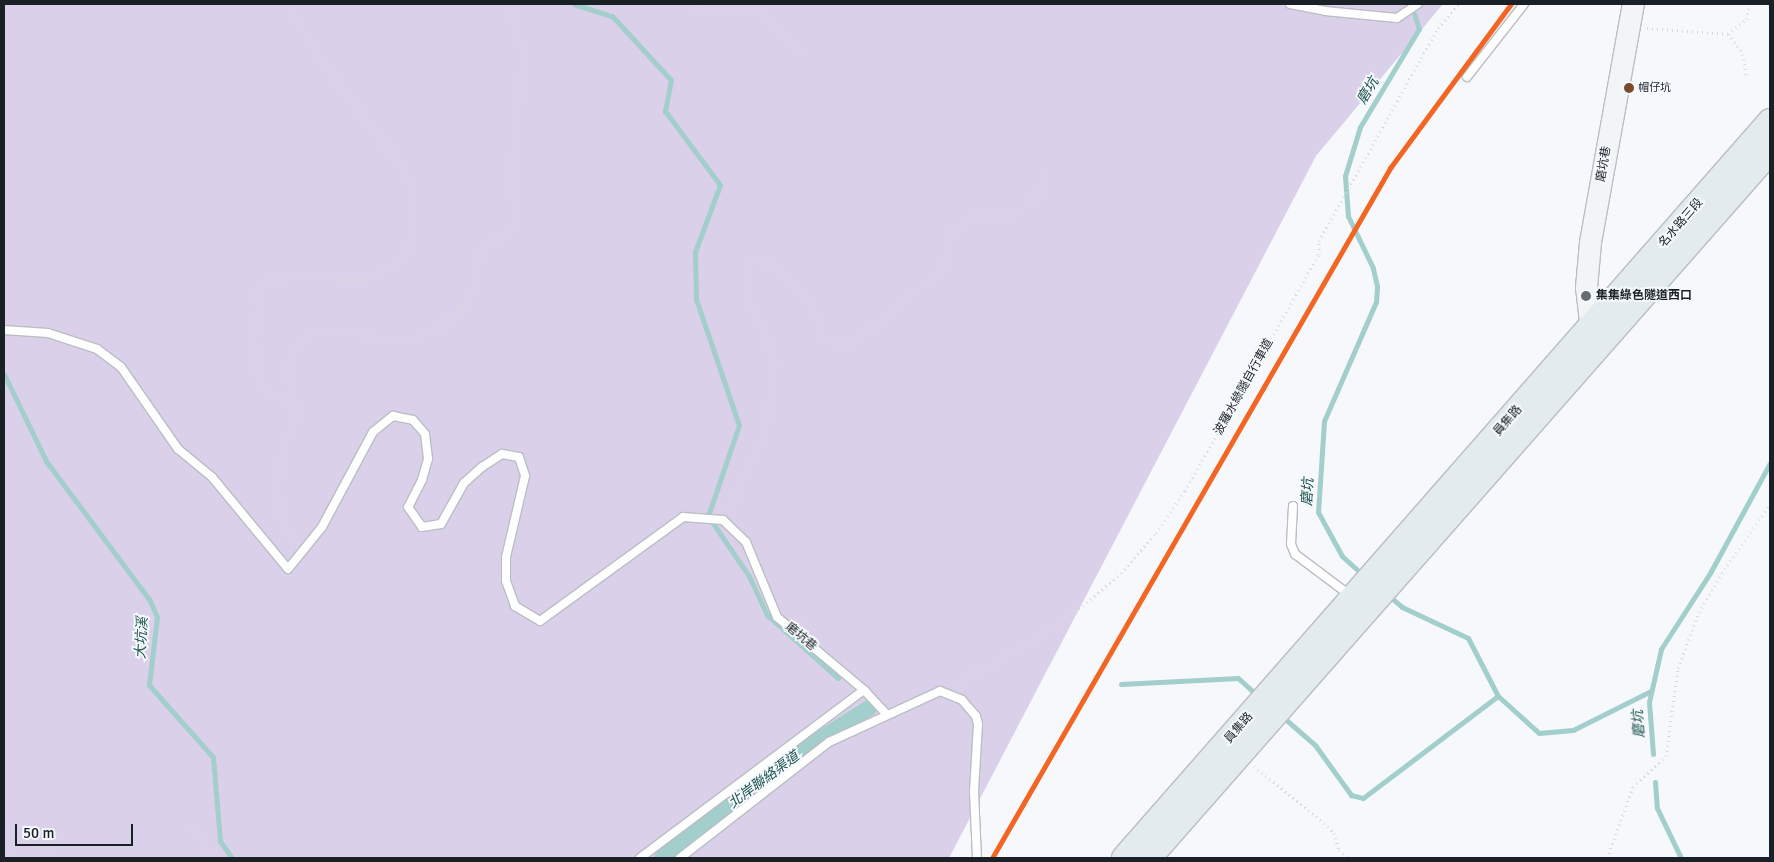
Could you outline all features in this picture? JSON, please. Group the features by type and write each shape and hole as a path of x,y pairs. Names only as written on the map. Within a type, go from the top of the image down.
{"main road":[{"name":"名水路三段","path":"1592,325 1770,121"},
{"name":"名水路三段","path":"1593,350 1770,152"},
{"name":"員集路","path":"1391,568 1592,325"},
{"name":"員集路","path":"1391,568 1593,350"},
{"path":"1360,604 1391,568"},
{"name":"員集路","path":"1149,858 1239,755 1360,604"},
{"name":"員集路","path":"1124,858 1360,604"}],"street":[{"name":"磨坑巷","path":"1593,350 1592,325 1586,287 1590,242 1633,4"}],"lane":[{"path":"1290,4 1325,11 1398,18 1418,4"},
{"path":"1467,77 1524,4"},
{"path":"4,330 48,333 97,348 121,367 178,449 212,477 288,569 322,526 373,432 393,416 413,420 425,434 428,459 422,480 408,507 422,527 440,524 464,483 482,467 502,454 519,457 525,476 506,557 506,581 515,606 540,621 683,517 722,520"},
{"path":"1293,506 1290,544 1295,554 1360,604"},
{"name":"磨坑巷","path":"722,520 746,542 777,617 864,690 886,714"},
{"path":"640,858 864,690"},
{"path":"680,858 829,742 886,714 940,691 962,700 976,716 978,724 974,792 977,858"}],"path":[{"path":"287,4 321,60 404,170 412,187 410,242 397,265 363,279 297,276 269,280 258,291 258,313 254,338 258,370 265,387 276,397 294,405"},
{"path":"301,552 280,514 277,484 282,452 297,415 288,369 290,354 300,340 320,332 349,330 405,342 440,328 465,305 476,282 480,253 516,223 511,179 523,56 510,4"},
{"path":"692,4 701,10 760,14 801,52"},
{"name":"波羅水綠隧自行車道","path":"940,691 1017,651 1084,606 1121,572 1156,533 1185,491 1319,254 1319,241 1438,28 1458,4"},
{"path":"1628,26 1689,33 1728,34 1747,19 1749,4"},
{"path":"1728,34 1743,54 1746,75"},
{"path":"722,520 764,437 775,362 748,297 746,267 753,261 772,265 805,295 826,339 849,347 942,267 952,232 969,217 993,214 1014,216 1044,188 1044,166"},
{"path":"1607,858 1634,787 1666,756 1678,668 1699,612 1727,565 1770,505"},
{"path":"1239,755 1324,823 1334,833 1339,850 1348,858"},
{"path":"192,824 213,858"},
{"path":"4,837 11,848 47,832 49,858"}],"shaded area":[{"path":"4,4 1443,4 1316,156 949,858 4,858"}],"waterway":[{"path":"574,4 612,16 671,80 665,111 720,185 695,252 696,299 739,425 708,516 749,576 767,615 838,678"},
{"name":"磨坑","path":"1363,575 1342,556 1318,512 1324,421 1376,302 1377,286 1373,268 1348,216 1345,176 1360,127 1419,29 1411,4"},
{"name":"大坑溪","path":"4,374 46,461 149,599 157,617 149,685 213,757 220,841 232,858"},
{"path":"1653,754 1649,702 1661,649 1710,573 1770,463"},
{"name":"磨坑","path":"1389,596 1402,607 1468,638 1498,696 1539,733 1573,730 1651,691"},
{"path":"1121,684 1238,678 1256,694"},
{"path":"1284,718 1315,745 1351,795 1363,798 1498,696"},
{"name":"北岸聯絡渠道","path":"662,858 804,749 869,708"},
{"name":"磨坑","path":"1655,782 1657,808 1681,858"}],"transit line":[{"path":"992,858 1390,168 1511,4"}],"place":[{"name":"帽仔坑","path":"1629,88"},
{"name":"集集綠色隧道西口","path":"1586,296"}]}
